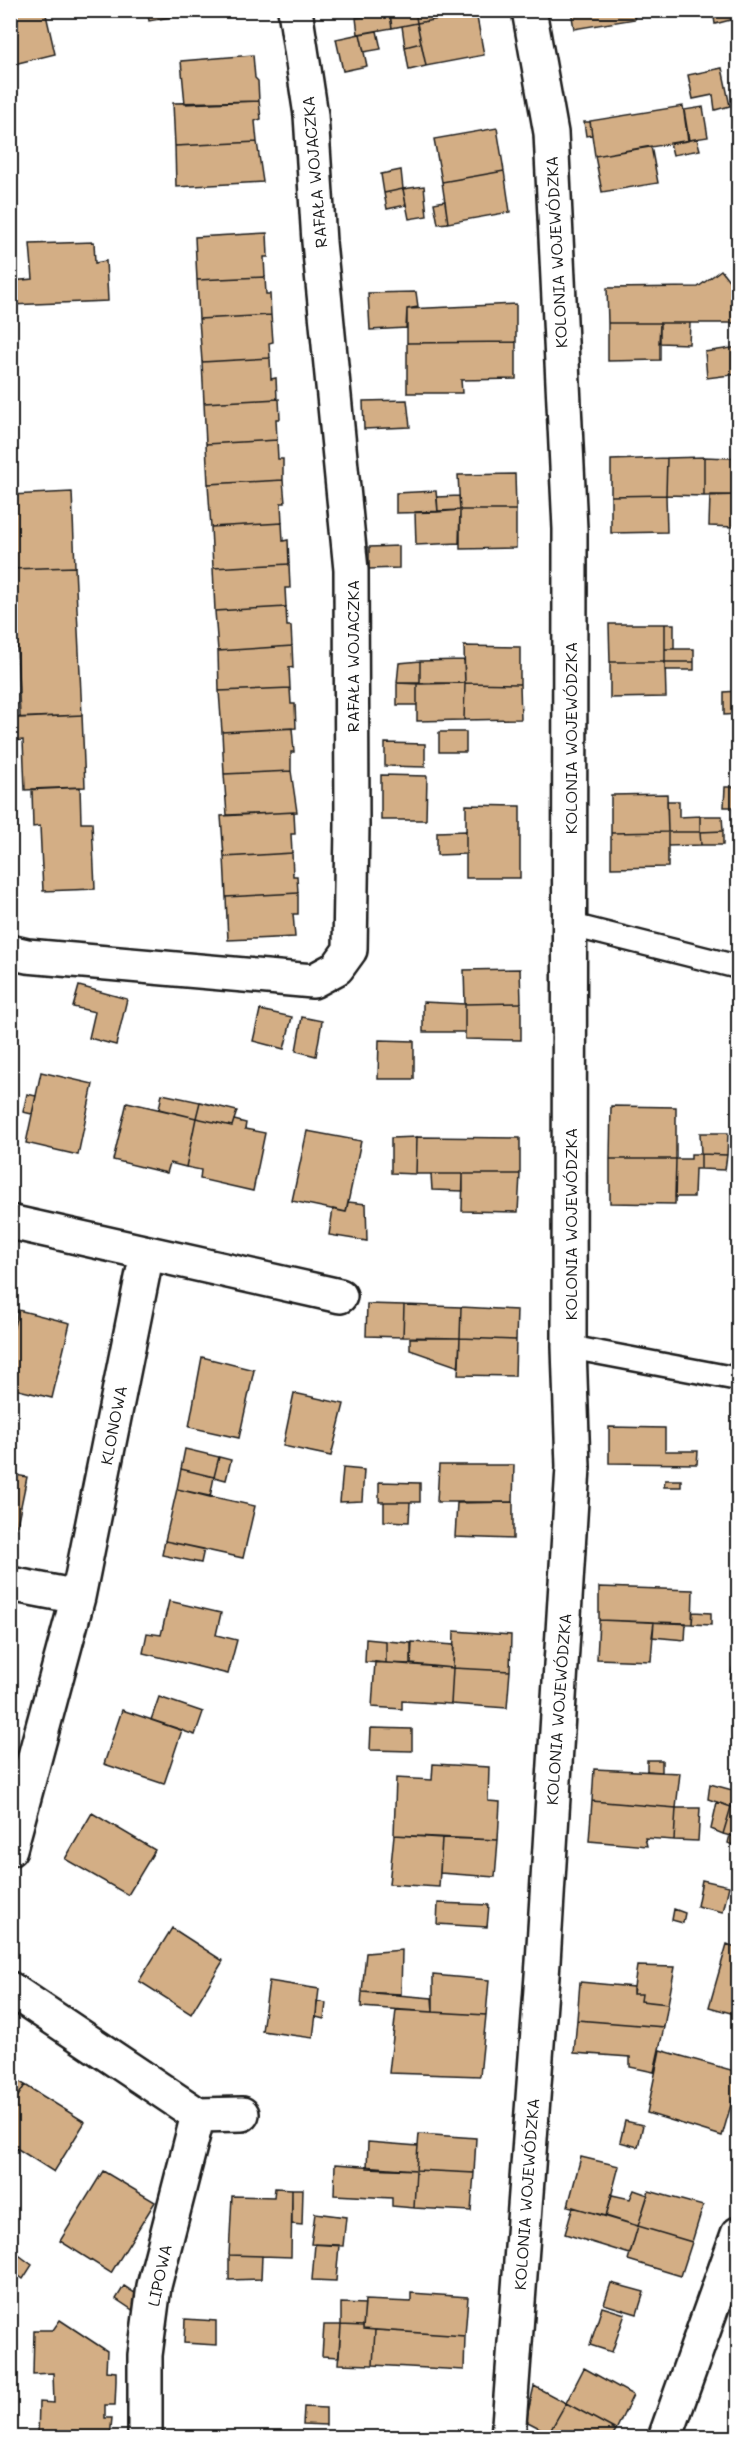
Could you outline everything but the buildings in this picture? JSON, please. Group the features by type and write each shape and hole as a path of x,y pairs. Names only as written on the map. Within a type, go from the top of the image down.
{"street":[{"name":"RAFAŁA WOJACZKA","path":"10,952 27,956 313,981 337,968 350,950 351,570 319,242 311,115 295,10"},
{"name":"KOLONIA WOJEWÓDZKA","path":"508,2438 543,1962 573,1467 569,1347 570,529 551,133 530,10"},
{"path":"10,1222 340,1296"},
{"name":"KLONOWA","path":"10,1848 78,1597 147,1253"},
{"path":"10,1584 78,1597"},
{"path":"10,1989 198,2115 242,2114"},
{"name":"LIPOWA","path":"145,2438 145,2355 154,2286 198,2115"},
{"path":"665,2438 738,2234"}],"lane":[{"path":"571,925 738,967"},
{"path":"569,1347 738,1379"}]}
